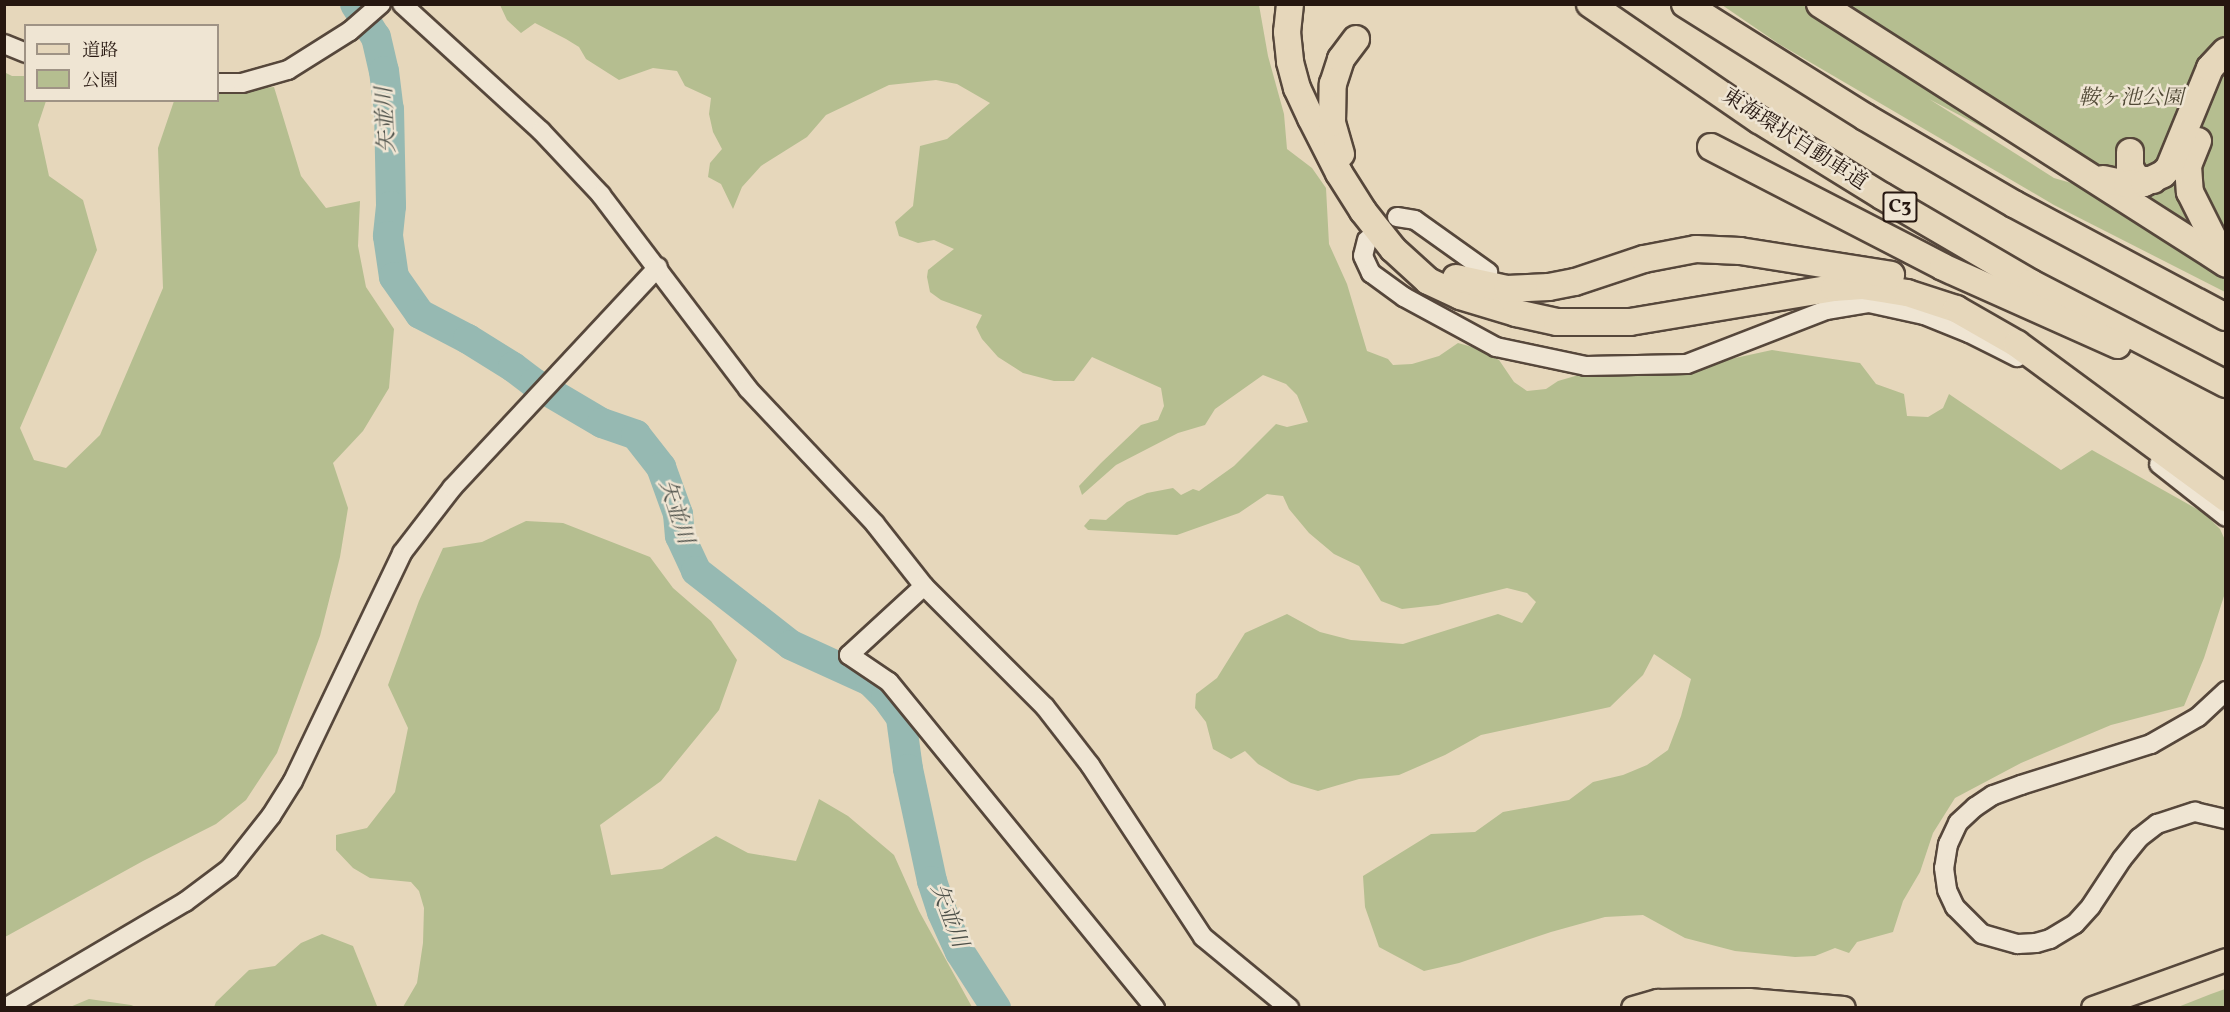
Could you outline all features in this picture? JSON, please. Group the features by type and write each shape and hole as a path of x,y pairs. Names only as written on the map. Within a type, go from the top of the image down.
{"highway":[{"path":"1290,4 1287,32 1290,62 1297,88 1311,118 1339,173 1363,211 1393,249 1428,280 1460,296 1516,313 1557,322 1630,322 1834,288 1862,286 1907,293 1956,309 2017,344 2226,498"},
{"name":"東海環状自動車道","path":"1590,4 1759,120 1882,196 2031,283 2226,384"},
{"path":"1685,4 1865,117 2014,204 2226,317"},
{"path":"1820,4 2226,264"},
{"path":"1356,39 1341,59 1333,84 1330,105 1338,146 1347,169 1378,216 1399,242 1416,258 1436,270 1484,285 1507,289 1549,287 1575,282 1671,252 1717,249 1839,265 1911,279 1973,301 2031,334 2226,478"},
{"path":"2086,173 2113,183 2127,184 2153,180 2163,174 2174,160 2210,68 2226,51"},
{"path":"2226,77 2195,146 2188,166 2187,179 2196,206 2214,240 2226,255"},
{"path":"1711,147 1943,267 2084,331 2226,390"},
{"path":"2130,152 2130,167 2135,177 2153,180"}],"main road":[{"path":"2093,1008 2226,960"},
{"path":"1633,1008 1658,1001 1681,1004 1749,1000 1844,1008"}],"street":[{"path":"219,83 242,83 288,70 350,31 381,4"},
{"path":"402,4 541,131 601,195 748,388 875,524 924,586 1045,706 1097,775 1203,937 1289,1008"},
{"path":"4,44 24,52"},
{"path":"1397,217 1415,220 1488,272"},
{"path":"1367,240 1363,256 1371,273 1404,297 1496,347 1586,366 1686,364 1826,310 1869,303 1924,315 1969,333 2016,357 2226,517"},
{"path":"4,1008 185,903 229,869 271,816 293,781 402,553 452,488 658,267"},
{"path":"924,586 849,655 889,682 1155,1008"},
{"path":"2226,691 2198,717 2151,744 1993,795 1975,807 1958,823 1948,844 1944,868 1947,890 1955,907 1982,934 2018,944 2036,943 2050,939 2075,924 2091,906 2127,852 2139,838 2157,824 2195,812 2226,819"}],"green space":[{"path":"500,5 1259,5 1268,56 1284,114 1287,149 1312,168 1326,188 1329,244 1347,284 1367,351 1388,359 1393,365 1412,364 1439,356 1458,343 1476,348 1499,360 1514,382 1527,391 1546,389 1558,381 1589,372 1689,368 1772,350 1860,363 1876,384 1904,394 1907,416 1928,417 1943,408 1949,394 2061,470 2092,450 2204,513 2220,529 2225,540 2225,593 2204,658 2184,706 2111,725 2021,763 1955,798 1933,833 1920,872 1903,901 1893,932 1857,942 1849,953 1835,948 1815,956 1795,957 1735,951 1685,938 1643,915 1605,917 1551,932 1459,963 1424,971 1379,947 1365,907 1363,876 1431,834 1475,832 1503,812 1569,800 1593,782 1623,775 1647,765 1668,750 1681,716 1691,679 1654,654 1643,675 1610,707 1481,735 1445,755 1399,775 1359,779 1318,791 1291,783 1258,764 1245,751 1231,759 1213,749 1206,722 1195,708 1196,694 1217,678 1245,633 1287,614 1320,632 1351,640 1403,644 1498,614 1522,623 1536,602 1527,593 1507,588 1438,605 1402,609 1381,601 1359,566 1334,554 1309,533 1289,509 1283,496 1267,494 1239,513 1177,535 1088,530 1084,526 1090,519 1106,520 1127,502 1147,493 1173,488 1181,495 1193,489 1199,491 1234,466 1276,424 1287,427 1308,422 1297,395 1286,384 1263,375 1215,409 1205,425 1178,433 1116,465 1082,495 1079,486 1101,463 1141,425 1158,420 1164,406 1161,388 1092,357 1074,381 1054,381 1023,373 998,357 982,339 976,327 982,315 941,300 930,292 928,270 954,249 934,240 918,243 899,236 895,222 913,206 920,146 947,139 990,103 957,84 936,80 889,85 826,115 807,137 761,166 742,187 733,209 721,184 708,177 710,163 722,149 713,132 709,114 711,98 685,86 677,71 653,68 619,80 586,59 579,47 535,23 521,33 507,20"},
{"name":"鞍ヶ池公園","path":"1722,5 2225,5 2225,256 1929,99 2054,178 2078,185 2225,279 2225,292 2054,205 1779,44"},
{"path":"4,72 12,76 24,76 24,102 46,102 38,125 49,176 83,200 97,250 20,428 34,460 66,468 100,435 163,288 158,148 174,102 219,102 219,91 274,87 301,176 326,208 360,201 358,246 366,287 394,329 389,388 363,431 333,463 348,508 340,557 320,636 277,753 246,800 216,824 143,861 5,937"},
{"path":"526,521 563,523 650,557 673,588 711,621 737,660 719,710 661,781 600,825 611,875 662,869 716,836 748,853 796,861 819,799 848,816 894,855 919,911 972,1007 403,1007 417,983 423,943 424,908 419,891 411,882 370,878 353,868 336,850 336,835 367,828 395,792 408,728 388,685 419,601 443,548 482,542"},
{"path":"322,934 353,946 377,1006 380,1007 214,1007 216,1002 249,970 275,966 301,943"},
{"path":"2225,989 2225,1007 2178,1007 2211,994"},
{"path":"89,999 131,1005 136,1007 70,1007"}],"waterway":[{"name":"矢並川","path":"355,4 376,37 384,71 389,109 391,206 388,236 394,277 420,314 468,339 534,383 602,423 636,435 661,467 678,514 680,536 696,571 791,645 870,681 886,697 901,718 908,769 932,881 942,912 960,952 996,1008"}]}
